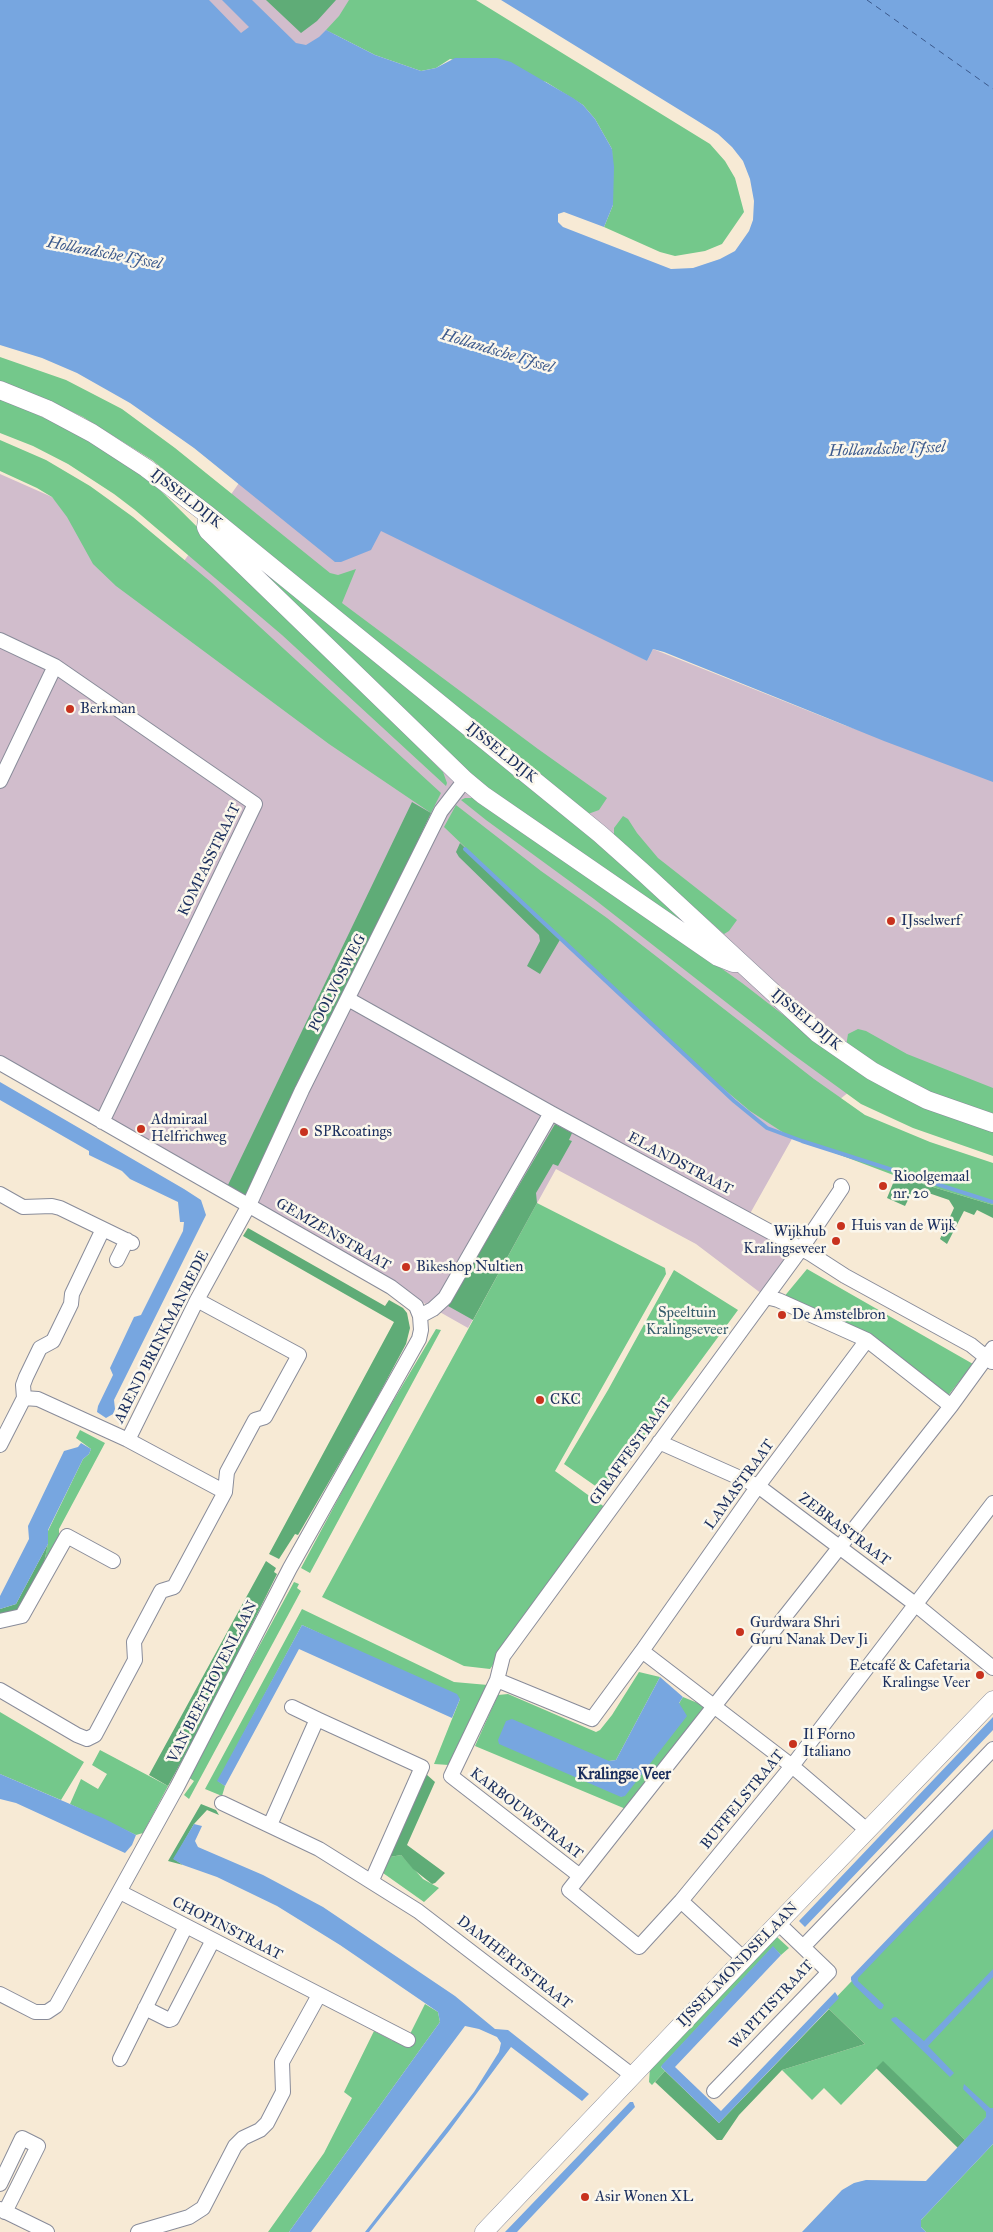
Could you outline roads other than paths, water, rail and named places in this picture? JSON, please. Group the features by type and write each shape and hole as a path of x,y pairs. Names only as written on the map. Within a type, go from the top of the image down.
{"street":[{"name":"IJSSELDIJK","path":"0,390 47,409 79,426 140,464 208,515 600,834 817,1033 872,1071 927,1100 993,1123"},
{"path":"208,515 206,527 208,531 465,780 718,957 732,963 742,964"},
{"name":"KOMPASSTRAAT","path":"0,640 55,666 255,804 102,1122"},
{"path":"0,781 55,666"},
{"name":"POOLVOSWEG","path":"249,1205 302,1090 441,811 465,780"},
{"name":"ELANDSTRAAT","path":"348,1000 801,1249 845,1276 991,1356"},
{"path":"0,1063 249,1205"},
{"path":"420,1316 433,1309 445,1298 551,1113"},
{"name":"GIRAFFESTRAAT","path":"497,1680 503,1656 801,1249 842,1188 840,1186"},
{"path":"0,1194 23,1206 52,1206 60,1208 129,1242 117,1260"},
{"name":"AREND BRINKMANREDE","path":"225,1492 128,1440 198,1300 249,1205"},
{"name":"GEMZENSTRAAT","path":"249,1205 391,1287 411,1300 420,1316"},
{"path":"0,1445 24,1398 23,1385 26,1376 40,1348 53,1341 71,1304 72,1294 103,1229"},
{"path":"766,1297 778,1300 866,1340 951,1406"},
{"path":"0,1690 77,1735 87,1739 95,1735 135,1660 134,1642 161,1591 174,1588 225,1492 227,1472 255,1420 265,1417 299,1355 198,1300"},
{"name":"VAN BEETHOVENLAAN","path":"0,1994 35,2012 47,2012 56,2006 191,1761 290,1568 420,1339 420,1316"},
{"name":"LAMASTRAAT","path":"497,1680 592,1719 758,1486 866,1340"},
{"path":"580,1876 991,1356"},
{"path":"24,1398 38,1399 128,1440"},
{"name":"ZEBRASTRAAT","path":"659,1442 758,1486 916,1604 993,1668"},
{"name":"BUFFELSTRAAT","path":"639,1947 682,1901 792,1766 993,1503"},
{"path":"0,1621 22,1616 66,1536 113,1561"},
{"path":"642,1651 792,1766 868,1831"},
{"name":"KARBOUWSTRAAT","path":"497,1680 451,1776 580,1876 569,1890 639,1947"},
{"name":"IJSSELMONDSELAAN","path":"484,2232 993,1700"},
{"path":"292,1707 422,1767 372,1880"},
{"path":"270,1825 317,1720"},
{"path":"803,1947 993,1749"},
{"name":"DAMHERTSTRAAT","path":"222,1804 319,1849 372,1880 444,1929 633,2076"},
{"name":"CHOPINSTRAAT","path":"120,1892 408,2040"},
{"path":"682,1901 744,1959"},
{"name":"WAPITISTRAAT","path":"714,2091 830,1972 778,1923"},
{"path":"120,2059 186,1926"},
{"path":"145,2008 169,2020 172,2019 213,1940"},
{"path":"138,2232 189,2217 203,2208 238,2141 260,2130 267,2123 283,2092 280,2067 282,2062 319,1994"},
{"path":"0,2184 22,2138 38,2146 3,2210 47,2232"}],"water":[{"name":"Hollandsche IJssel","path":"0,0 209,0 241,33 249,27 222,0 252,0 296,43 306,45 326,30 375,55 421,71 436,68 455,58 497,58 511,62 583,105 595,119 612,149 614,167 613,205 604,227 564,212 558,214 558,222 563,227 671,269 693,268 720,259 735,251 749,231 753,220 754,201 750,179 743,161 718,134 501,0 993,0 993,782 884,741 664,652 653,649 647,661 381,531 371,550 341,562 335,562 194,448 130,403 77,373 42,358 0,345"},
{"path":"0,1082 184,1189 201,1200 206,1215 114,1400 115,1409 113,1414 106,1418 97,1412 113,1375 110,1368 134,1317 141,1315 183,1231 184,1222 180,1222 178,1202 130,1179 122,1171 89,1155 89,1151 0,1100"},
{"path":"81,1443 91,1449 89,1454 83,1459 48,1530 48,1544 16,1604 0,1609 0,1596 29,1539 28,1526 64,1451 78,1447"},
{"path":"302,1625 457,1694 460,1699 452,1718 299,1649 225,1786 217,1781"},
{"path":"660,1677 683,1697 679,1703 687,1716 625,1796 621,1797 499,1744 498,1740 506,1721 512,1719 609,1761 616,1760"},
{"path":"993,1717 993,1730 805,1927 799,1921"},
{"path":"0,1774 105,1819 136,1835 132,1845 125,1853 16,1803 0,1799"},
{"path":"194,1824 202,1826 195,1841 198,1847 263,1875 323,1907 455,1996 495,2029 508,2030 589,2094 582,2101 511,2047 449,2131 369,2232 365,2232 474,2092 499,2052 501,2043 497,2037 479,2029 465,2026 311,2232 289,2232 440,2022 438,2012 340,1945 277,1906 217,1877 183,1865 173,1859"},
{"path":"993,1829 993,1837 858,1978 858,1981 884,2005 882,2009 879,2009 854,1985 851,1977"},
{"path":"773,1946 781,1955 675,2067 721,2111 835,1992 839,1998 719,2123 661,2067"},
{"path":"993,1969 993,1977 928,2046 954,2073 950,2077 891,2020 896,2017 924,2041"},
{"path":"964,2084 990,2108 993,2108 993,2144 921,2220 921,2227 926,2232 802,2232 842,2190 854,2183 866,2180 926,2181 986,2117 986,2112 963,2089"},
{"path":"630,2102 633,2102 635,2107 517,2232 505,2232"}],"waterway":[{"path":"465,849 734,1101 767,1128 993,1202"}],"place":[{"name":"Berkman","path":"70,709"},
{"name":"IJsselwerf","path":"891,921"},
{"name":"Admiraal Helfrichweg","path":"141,1129"},
{"name":"SPRcoatings","path":"304,1132"},
{"name":"Rioolgemaal nr. 20","path":"883,1186"},
{"name":"Huis van de Wijk","path":"841,1226"},
{"name":"Wijkhub Kralingseveer","path":"836,1241"},
{"name":"Bikeshop Nultien","path":"406,1267"},
{"name":"De Amstelbron","path":"782,1315"},
{"name":"CKC","path":"540,1400"},
{"name":"Gurdwara Shri Guru Nanak Dev Ji","path":"740,1632"},
{"name":"Eetcafé & Cafetaria Kralingse Veer","path":"980,1675"},
{"name":"Il Forno Italiano","path":"793,1744"},
{"name":"Asir Wonen XL","path":"585,2197"}],"district":[{"name":"Kralingse Veer","path":"624,1775"}],"park label":[{"name":"Speeltuin Kralingseveer","path":"687,1322"}]}
